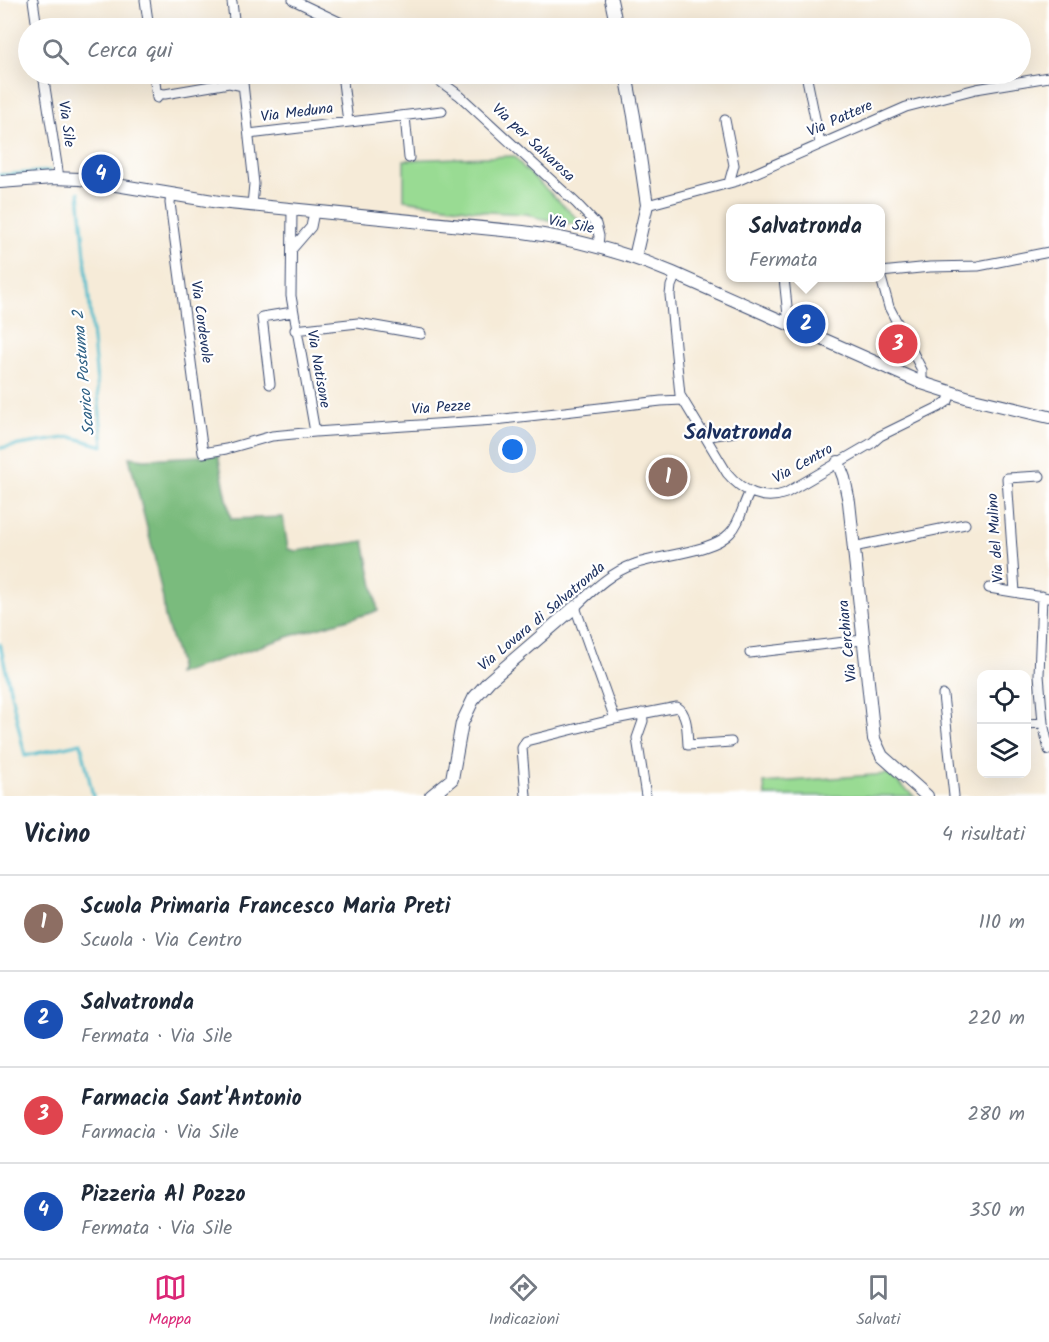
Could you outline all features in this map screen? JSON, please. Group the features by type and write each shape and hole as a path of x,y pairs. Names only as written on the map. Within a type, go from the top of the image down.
{"street":[{"path":"33,0 36,18"},
{"path":"145,0 148,18"},
{"path":"293,0 331,18"},
{"path":"611,0 614,18"},
{"path":"231,2 233,18"},
{"name":"Via Pattere","path":"1031,80 1049,77"},
{"name":"Via Sile","path":"45,84 59,178"},
{"path":"155,84 157,95 222,84"},
{"path":"233,84 243,86 254,184 252,205"},
{"name":"Via Meduna","path":"343,84 348,122"},
{"name":"Via per Salvarosa","path":"444,84 459,94 576,203 596,224 599,236 598,245"},
{"path":"628,84 647,205 635,257"},
{"path":"808,84 820,143"},
{"name":"Via Pattere","path":"647,205 729,183 922,102 1006,84"},
{"name":"Via Meduna","path":"249,134 442,111"},
{"path":"405,116 409,158"},
{"path":"725,120 734,165 729,183"},
{"name":"Via Sile","path":"0,182 59,178 89,180 171,195 292,210 523,232 598,245 635,257 675,274 922,383 951,393 1049,417"},
{"name":"Via Cordevole","path":"171,195 170,203 203,453"},
{"name":"Via Natisone","path":"292,210 290,289 315,432"},
{"path":"291,251 311,226 314,212"},
{"path":"885,272 930,267 978,266 1049,252"},
{"path":"675,274 670,295 679,391 728,473 750,492"},
{"path":"784,282 789,325"},
{"path":"882,282 889,307 922,370 922,383"},
{"name":"Via Natisone","path":"270,384 262,317 293,312"},
{"path":"296,330 358,324 421,334"},
{"name":"Via Centro","path":"750,492 766,496 782,495 880,436 939,407 948,401 951,393"},
{"name":"Via Pezze","path":"203,453 226,450 272,436 495,420 683,400"},
{"path":"1034,413 1049,425"},
{"path":"710,437 735,433"},
{"name":"Via Cerchiara","path":"838,462 842,468 846,488 874,740 882,756 927,796"},
{"name":"Via del Mulino","path":"1015,592 1007,478 1040,476"},
{"name":"Via Lovara di Salvatronda","path":"431,796 452,779 462,723 474,698 489,681 602,583 625,568 707,546 725,538 736,525 750,492"},
{"path":"853,547 965,524"},
{"path":"989,588 1045,597 1039,648 1043,723 1049,750"},
{"path":"575,607 615,719"},
{"path":"750,653 862,640"},
{"path":"943,694 954,796"},
{"path":"526,796 522,748 526,741 615,719 677,707 681,709 684,716 688,745 731,742"},
{"path":"642,713 643,721 637,738 646,796"},
{"path":"1031,724 1043,723"}],"green space":[{"path":"514,156 585,226 527,214 488,212 404,200 404,160"},
{"path":"218,455 231,519 283,517 288,549 296,551 364,541 378,611 306,631 177,674 179,662 165,618 153,551 129,457 145,459"},
{"path":"888,774 914,796 765,796 764,783"}],"waterway":[{"name":"Scarico Postuma 2","path":"0,175 50,171"},
{"name":"Scarico Postuma 2","path":"0,448 71,437 103,446 79,192"},
{"name":"Scarico Postuma 2","path":"0,644 25,756 81,743 93,796"}],"place":[{"name":"Pizzeria Al Pozzo","path":"101,174"},
{"name":"Salvatronda","path":"806,324"},
{"name":"Farmacia Sant'Antonio","path":"898,344"},
{"name":"Scuola Primaria Francesco Maria Preti","path":"668,477"}],"district":[{"name":"Salvatronda","path":"738,433"}]}
